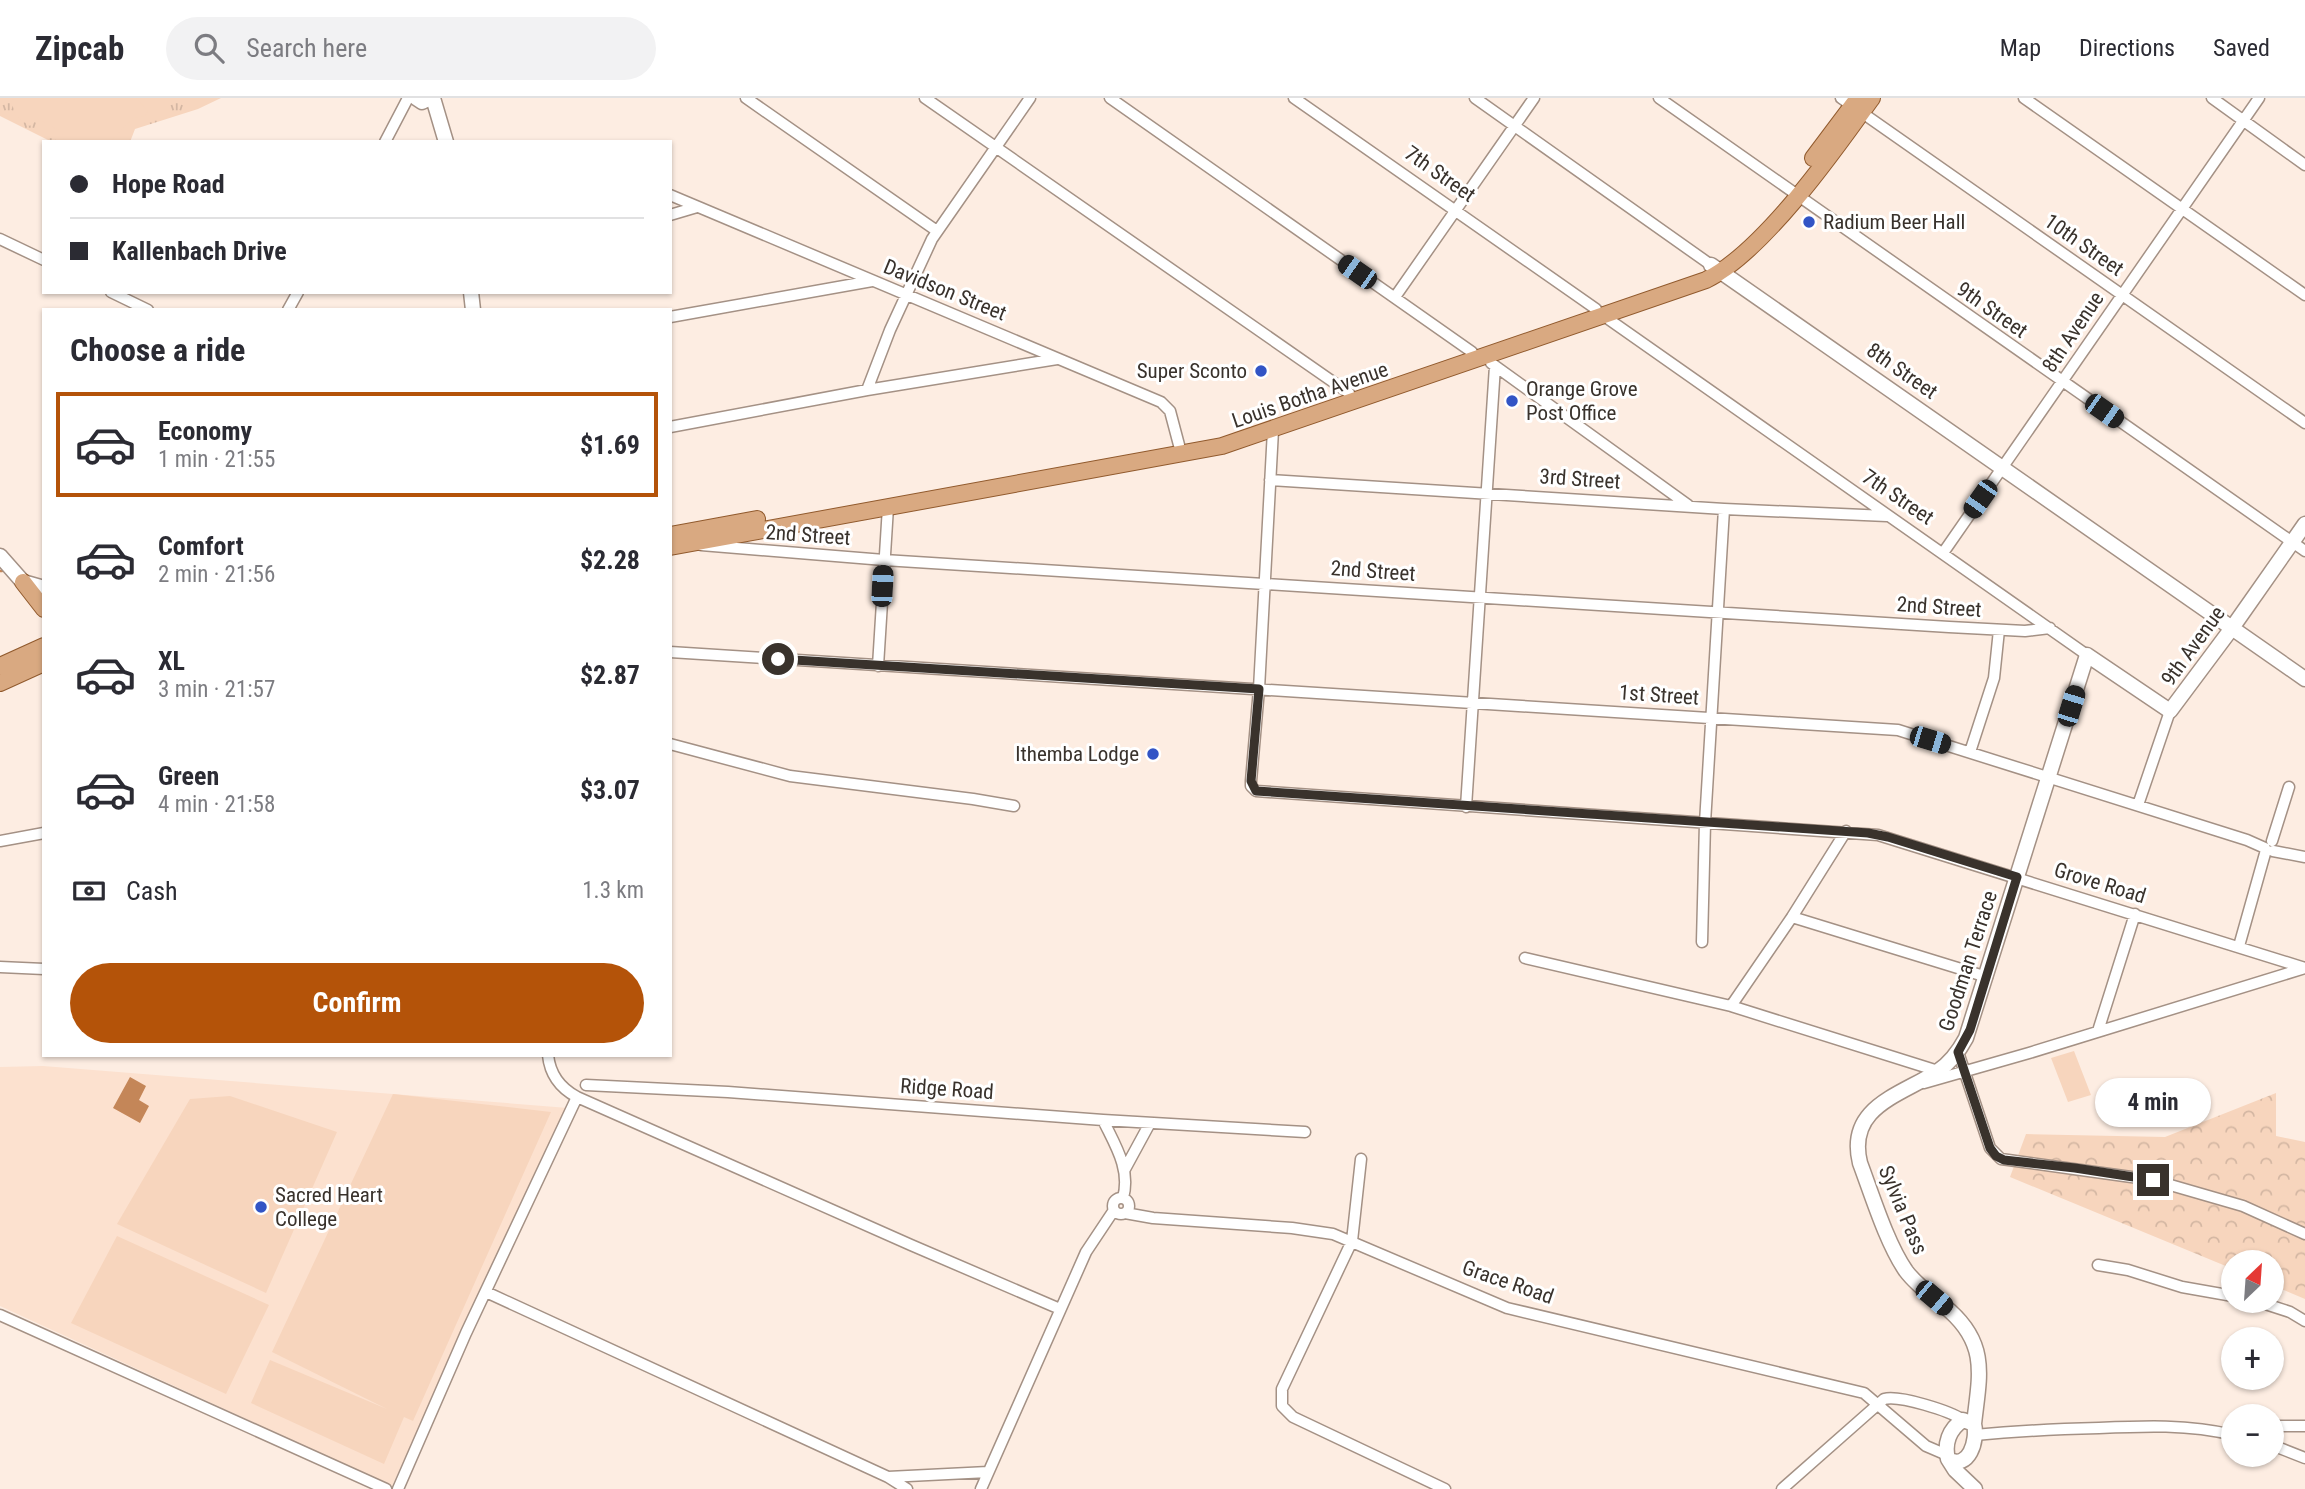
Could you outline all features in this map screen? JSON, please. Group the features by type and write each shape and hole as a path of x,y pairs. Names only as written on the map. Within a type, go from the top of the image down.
{"main road":[{"name":"Louis Botha Avenue","path":"672,547 1207,450 1483,358 1716,268 1793,193 1853,104 1872,98"},
{"path":"422,99 439,117 445,140"},
{"name":"8th Street","path":"1716,268 2305,679"},
{"name":"Louis Botha Avenue","path":"672,535 1179,445 1223,435 1349,393 1483,358"},
{"name":"9th Avenue","path":"2171,711 2305,524"},
{"path":"0,556 42,606"},
{"path":"23,582 42,584"},
{"path":"0,666 42,647"},
{"name":"7th Street","path":"2087,655 2171,711"},
{"name":"Goodman Terrace","path":"1938,1071 1958,1052 1970,1030 2087,655"},
{"path":"0,682 42,664"},
{"name":"Sylvia Pass","path":"1938,1071 1880,1103 1869,1116 1859,1138 1859,1158 1902,1264 1917,1283 1960,1321 1973,1339 1978,1358 1971,1429 1970,1473 1973,1487"},
{"path":"1957,1424 1971,1429 1963,1462 1955,1463 1948,1457 1950,1435 1957,1424"},
{"name":"Grace Road","path":"1948,1457 1955,1470 1973,1487"}],"street":[{"path":"746,98 937,231"},
{"path":"925,98 1349,393"},
{"path":"867,390 905,295 937,231 1030,98"},
{"path":"1110,98 1483,358 1688,505"},
{"name":"7th Street","path":"1294,98 2087,655"},
{"name":"8th Street","path":"1475,98 1716,268"},
{"path":"1395,298 1534,98"},
{"name":"9th Street","path":"1659,98 2305,551"},
{"path":"2024,98 2305,295"},
{"path":"2212,98 2305,165"},
{"name":"8th Avenue","path":"1943,553 2259,98"},
{"path":"386,140 402,109 422,99"},
{"name":"10th Street","path":"1853,104 2305,423"},
{"name":"Davidson Street","path":"672,196 1165,404 1170,411 1179,445"},
{"path":"672,214 697,207"},
{"path":"0,239 42,259"},
{"path":"672,317 872,281"},
{"path":"115,294 144,308"},
{"path":"1466,807 1486,493 1483,358"},
{"path":"672,427 867,390 1057,359"},
{"path":"1259,689 1273,430"},
{"name":"3rd Street","path":"1270,480 1724,509 1887,516"},
{"path":"878,666 888,507"},
{"path":"1702,942 1710,718 1724,509"},
{"name":"2nd Street","path":"694,544 884,560 1999,630 2038,631 2050,628"},
{"path":"1970,752 1994,678 1999,630"},
{"name":"1st Street","path":"672,652 1898,730 2302,856"},
{"name":"Grove Road","path":"1259,689 1251,781 1256,791 1846,831 1888,837 2305,968"},
{"name":"9th Avenue","path":"2138,805 2171,711"},
{"path":"672,745 790,776 1014,806"},
{"path":"2239,946 2289,787"},
{"path":"1731,1006 1792,918 1846,831"},
{"path":"0,841 42,833"},
{"path":"2098,1031 2135,914"},
{"path":"1792,918 1987,977"},
{"path":"1525,958 1731,1006 1938,1071"},
{"path":"0,967 42,969"},
{"path":"1908,1087 2305,968"},
{"path":"1958,1052 1990,1148 2001,1159 2153,1180 2243,1206 2305,1234"},
{"path":"548,1057 559,1084 577,1097 1060,1309"},
{"name":"Ridge Road","path":"586,1086 742,1093 1305,1132"},
{"path":"398,1489 577,1097"},
{"path":"981,1489 1091,1242 1120,1212 1113,1203 1116,1199 1123,1198 1126,1187 1125,1170 1103,1120"},
{"path":"1125,1170 1150,1123"},
{"path":"1361,1159 1352,1241 1282,1389 1282,1406 1293,1417 1446,1489"},
{"name":"Grace Road","path":"1120,1212 1153,1219 1318,1231 1352,1241 1507,1307 1864,1393 1926,1446 1948,1457"},
{"path":"2098,1265 2128,1270 2182,1287 2221,1294"},
{"path":"486,1292 888,1477 907,1489"},
{"path":"2284,1310 2305,1321"},
{"path":"0,1315 386,1489"},
{"path":"1864,1393 1952,1413 1971,1429 2003,1432 2130,1427 2221,1432"},
{"path":"1782,1489 1877,1404 1889,1397"},
{"path":"2284,1426 2305,1426"},
{"path":"2215,1431 2221,1430"},
{"path":"2284,1450 2305,1458"},
{"path":"888,1477 988,1472"}],"shaded area":[{"name":"Sacred Heart College","path":"43,1066 568,1108 392,1486 0,1306 0,1067"},
{"path":"130,1077 146,1086 139,1100 149,1106 140,1123 113,1108"}],"green space":[{"path":"0,98 221,98 198,109 135,129 131,140 48,140 0,116"},
{"path":"15,98 40,98 61,104 77,98 136,98 148,111 145,116 133,118 112,140 65,140 60,131 37,118 30,126 16,116 11,101"},
{"path":"2074,1051 2091,1095 2068,1102 2051,1058"},
{"path":"2276,1093 2276,1136 2305,1142 2305,1299 2284,1290 2284,1250 2221,1250 2221,1264 2010,1177 2026,1134 2165,1137"},
{"path":"393,1094 551,1112 413,1421 404,1417 384,1464 251,1403 270,1360 387,1409 272,1352"},
{"path":"230,1096 337,1132 266,1293 117,1224 190,1099"},
{"path":"117,1236 269,1305 226,1394 71,1323"}],"place":[{"name":"Radium Beer Hall","path":"1809,222"},
{"name":"Super Sconto","path":"1261,371"},
{"name":"Orange Grove Post Office","path":"1512,401"},
{"name":"Ithemba Lodge","path":"1153,754"},
{"name":"Sacred Heart College","path":"261,1207"}],"route":[{"path":"778,659 1259,689 1251,781 1251,786 1256,791 1868,833 2017,877 1970,1030 1958,1052 1990,1148 1996,1156 2004,1160 2153,1180"}]}
